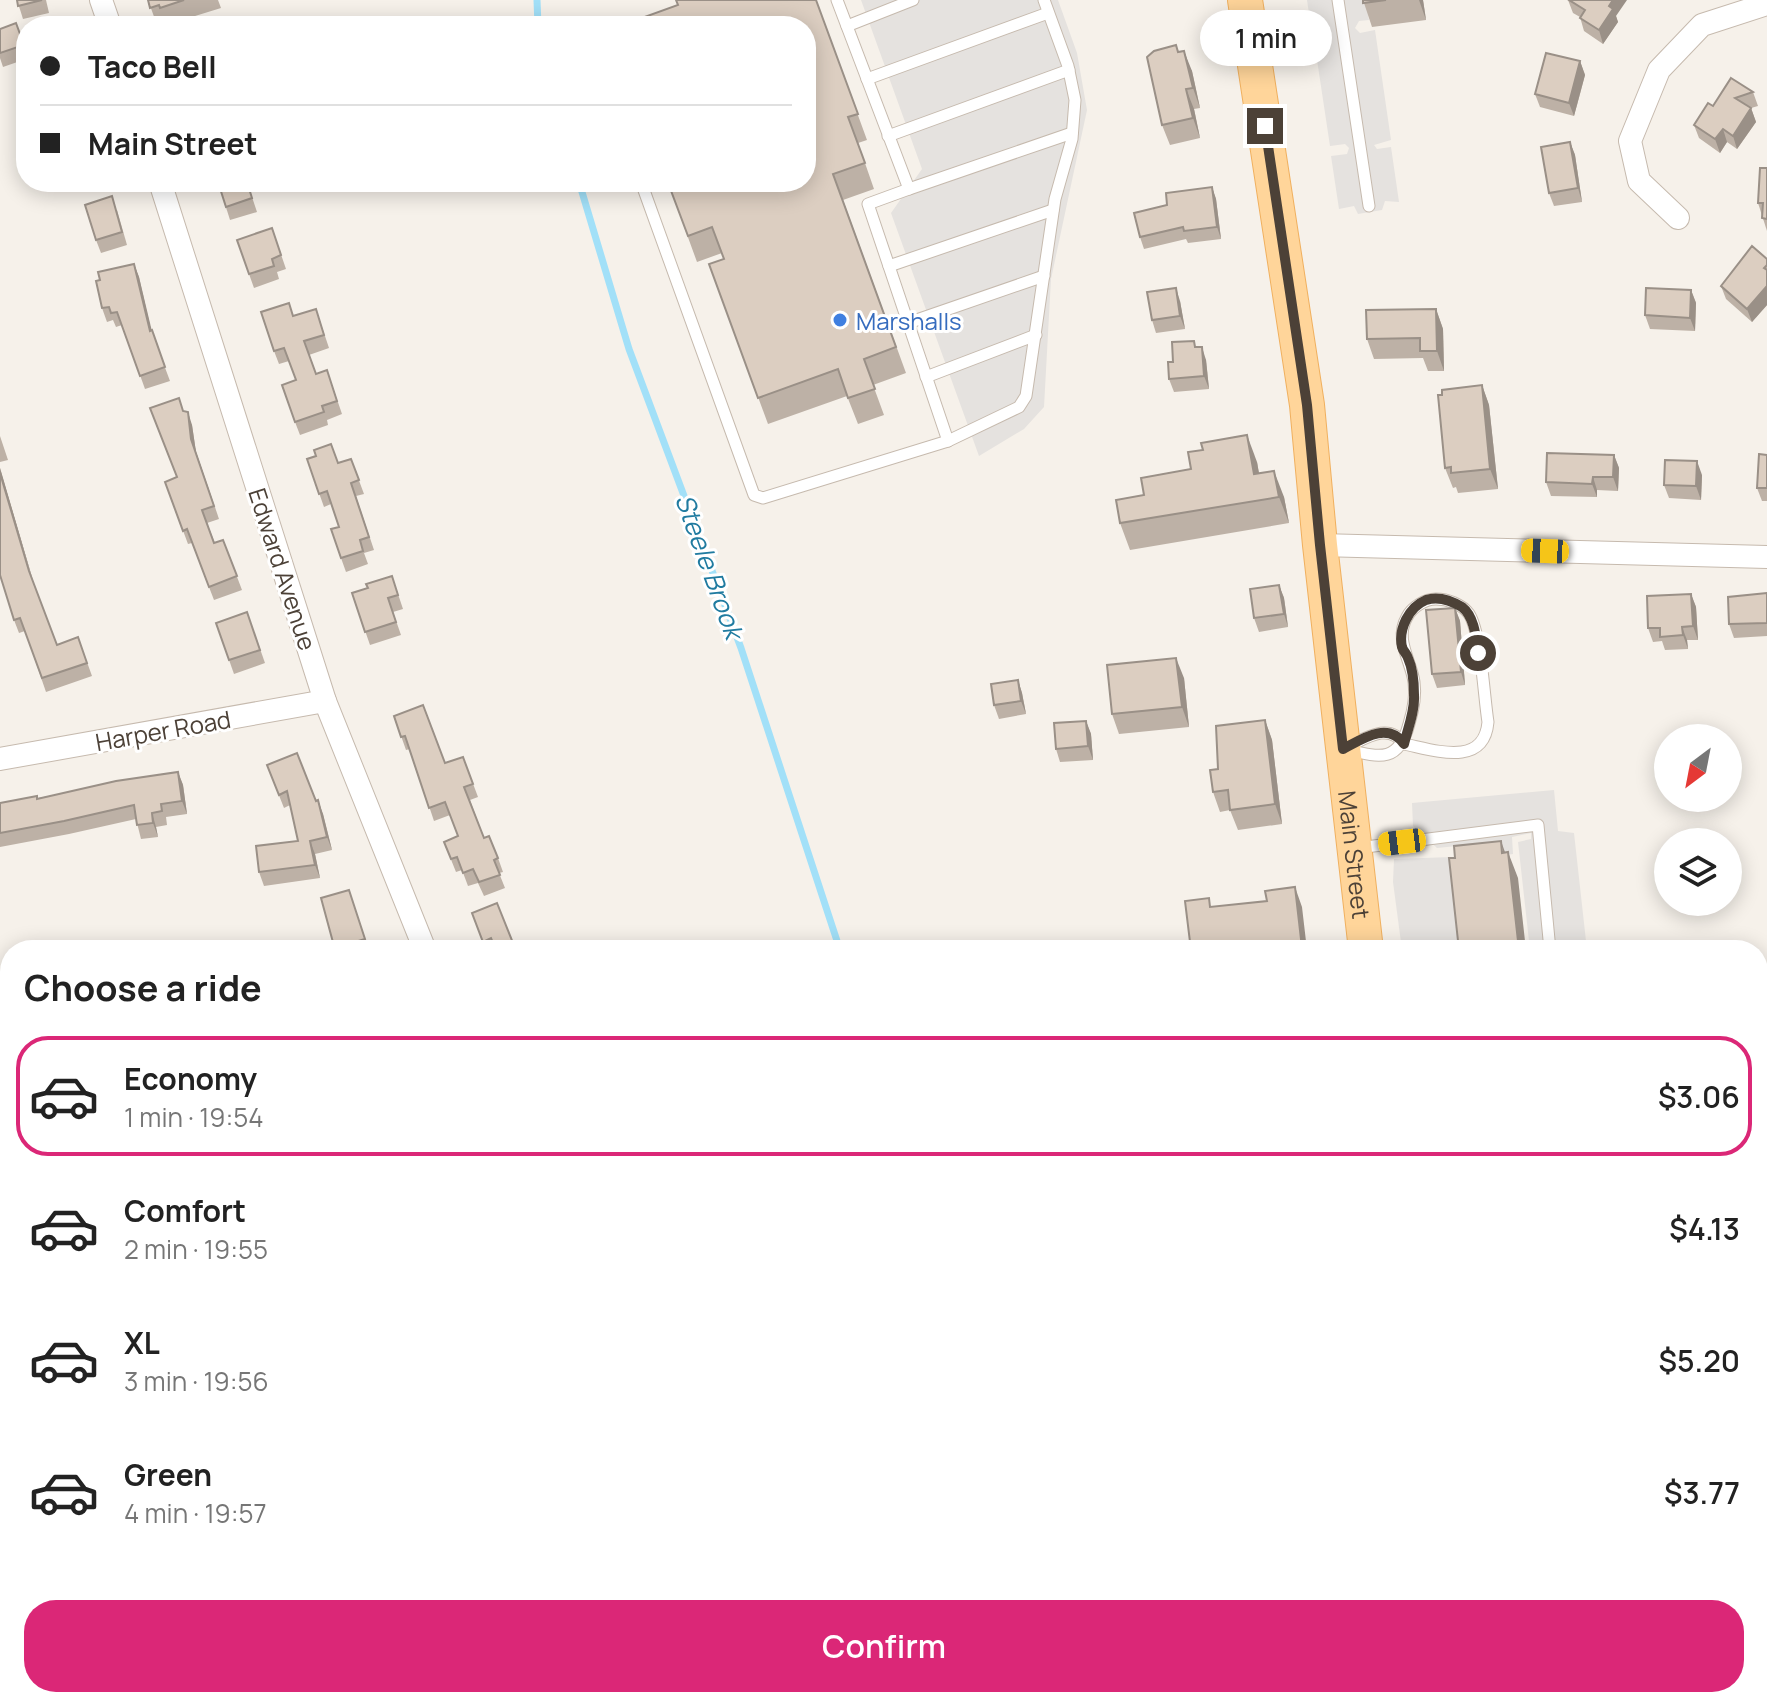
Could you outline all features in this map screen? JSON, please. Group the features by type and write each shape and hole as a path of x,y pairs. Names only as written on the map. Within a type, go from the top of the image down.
{"main road":[{"name":"Main Street","path":"1245,0 1307,405 1365,940"}],"street":[{"path":"1678,218 1639,181 1630,141 1659,70 1702,25 1767,4"},
{"name":"Edward Avenue","path":"163,192 325,701 421,940"},
{"path":"1320,545 1767,557"},
{"name":"Harper Road","path":"1,755 325,701"}],"lane":[{"path":"837,0 909,189"},
{"path":"847,26 913,0"},
{"path":"645,192 754,495 763,498 948,441 1019,407 1026,396 1053,210 1072,133 1075,100 1069,70 1044,0"},
{"path":"1338,0 1369,206"},
{"path":"867,79 1048,13"},
{"path":"888,136 1069,70"},
{"path":"948,441 868,204 1072,133"},
{"path":"889,266 1053,210"},
{"path":"908,323 1044,276"},
{"path":"926,377 1036,335"},
{"path":"1343,749 1374,733 1391,733 1404,744 1460,753 1475,749 1486,737 1488,722 1481,671 1470,615 1463,608 1448,600 1423,601 1405,619 1402,647 1411,669 1415,700 1404,744 1393,753 1377,757 1343,749"},
{"path":"1354,848 1538,825 1549,940"}],"shaded area":[{"path":"861,0 1058,0 1077,53 1087,110 1051,279 1044,407 1024,429 979,456 891,213 922,169"},
{"path":"1307,0 1366,0 1369,20 1359,21 1355,28 1360,33 1375,30 1391,140 1374,145 1377,149 1391,147 1399,202 1385,201 1382,210 1358,214 1354,206 1339,209 1331,156 1347,154 1349,148 1345,144 1330,146 1314,40 1327,38 1330,33 1325,25 1311,27"},
{"path":"1554,790 1558,831 1574,833 1586,940 1529,940 1518,842 1531,839 1531,833 1512,837 1513,854 1476,859 1467,845 1437,848 1413,826 1412,803"},
{"path":"1452,857 1460,940 1401,940 1393,882 1394,859"}],"building":[{"path":"17,0 42,0 18,6"},
{"path":"148,0 184,0 150,8"},
{"path":"676,0 816,0 858,114 848,117 865,163 833,174 896,347 864,359 875,389 848,398 838,369 758,398 709,264 724,259 712,227 688,236 672,192 816,192 816,16 647,16 678,5"},
{"path":"1569,0 1613,0 1609,6 1613,9 1599,30 1580,18 1585,10"},
{"path":"16,23 16,48 0,53 0,29"},
{"path":"1176,45 1178,52 1184,51 1193,88 1186,89 1193,118 1162,125 1147,57 1154,51"},
{"path":"1546,53 1580,61 1569,103 1535,94"},
{"path":"1731,78 1753,92 1735,98 1751,108 1733,136 1723,129 1715,139 1694,125 1708,103 1713,106"},
{"path":"1570,142 1578,188 1549,193 1541,147"},
{"path":"1760,168 1767,168 1767,219 1762,218 1763,203 1758,203"},
{"path":"1212,187 1217,227 1184,231 1183,227 1140,237 1134,213 1167,205 1166,193"},
{"path":"221,192 250,192 252,198 226,207"},
{"path":"112,196 122,232 96,240 85,205"},
{"path":"272,228 281,255 272,259 274,266 249,274 237,240"},
{"path":"1752,246 1767,259 1764,268 1767,270 1767,286 1747,309 1721,286"},
{"path":"134,264 150,331 165,367 140,376 117,312 111,313 109,307 102,308 96,281 100,280 98,272"},
{"path":"1176,288 1180,316 1152,320 1147,292"},
{"path":"1646,288 1691,290 1690,318 1645,315"},
{"path":"289,303 293,316 316,309 324,335 304,341 316,374 327,370 337,401 322,406 324,412 295,422 282,385 296,380 284,348 274,351 261,312"},
{"path":"1436,309 1437,351 1420,351 1420,338 1367,339 1366,310"},
{"path":"1194,341 1195,347 1202,347 1204,376 1169,379 1168,362 1173,362 1172,342"},
{"path":"1482,385 1490,469 1451,473 1451,467 1445,468 1438,395 1442,395 1442,390"},
{"path":"179,398 183,411 188,412 191,439 214,506 202,510 214,543 223,540 237,576 209,587 165,482 177,477 150,408"},
{"path":"1247,435 1254,474 1274,471 1279,497 1120,523 1116,500 1144,495 1141,478 1191,469 1188,452 1203,450 1201,443"},
{"path":"331,444 338,463 351,459 359,480 351,483 369,537 360,540 363,551 341,558 331,529 339,527 327,491 319,494 307,459 316,456 314,450"},
{"path":"1547,453 1614,455 1613,477 1593,477 1592,484 1546,482"},
{"path":"1759,454 1767,455 1767,488 1757,488"},
{"path":"1665,460 1697,461 1696,486 1664,485"},
{"path":"0,473 29,571 57,645 78,637 87,663 42,678 20,618 14,620 0,575"},
{"path":"392,576 398,595 388,598 396,622 365,632 352,593 368,588 366,584"},
{"path":"1279,585 1284,614 1254,618 1250,589"},
{"path":"1767,593 1767,623 1729,624 1728,597"},
{"path":"1691,594 1693,626 1682,627 1683,635 1660,637 1660,628 1648,628 1647,596"},
{"path":"1455,608 1461,672 1432,674 1426,610"},
{"path":"247,612 260,650 229,660 216,623"},
{"path":"1176,658 1182,707 1112,714 1107,665"},
{"path":"1018,680 1021,701 994,705 991,684"},
{"path":"423,705 445,763 463,757 473,784 464,787 484,838 489,836 498,858 494,860 500,875 479,882 473,869 463,873 457,857 451,859 444,842 458,836 445,802 429,808 405,736 401,737 394,716"},
{"path":"1265,720 1275,804 1230,810 1228,790 1213,792 1210,770 1218,769 1216,726"},
{"path":"1086,721 1088,746 1056,749 1054,723"},
{"path":"297,753 318,800 327,837 310,841 315,865 259,872 256,846 298,841 287,791 279,795 267,765"},
{"path":"178,772 182,801 161,804 162,811 152,813 153,823 137,825 134,805 0,833 0,803 37,796 37,799 116,781"},
{"path":"1501,841 1502,853 1508,852 1518,940 1458,940 1449,858 1455,858 1454,846"},
{"path":"1295,887 1301,940 1190,940 1185,901 1209,898 1210,907 1267,901 1265,891"},
{"path":"349,890 365,939 332,940 321,898"},
{"path":"497,903 512,940 482,940 472,913"}],"waterway":[{"name":"Steele Brook","path":"537,0 538,16"},
{"name":"Steele Brook","path":"582,192 629,349 741,648 837,940"}],"place":[{"name":"Marshalls","path":"840,320"}],"route":[{"path":"1265,126 1307,405 1343,749 1374,733 1391,733 1404,744 1415,700 1408,657 1402,647 1403,629 1405,619 1423,601 1448,600 1463,608 1470,615 1478,653"}]}
